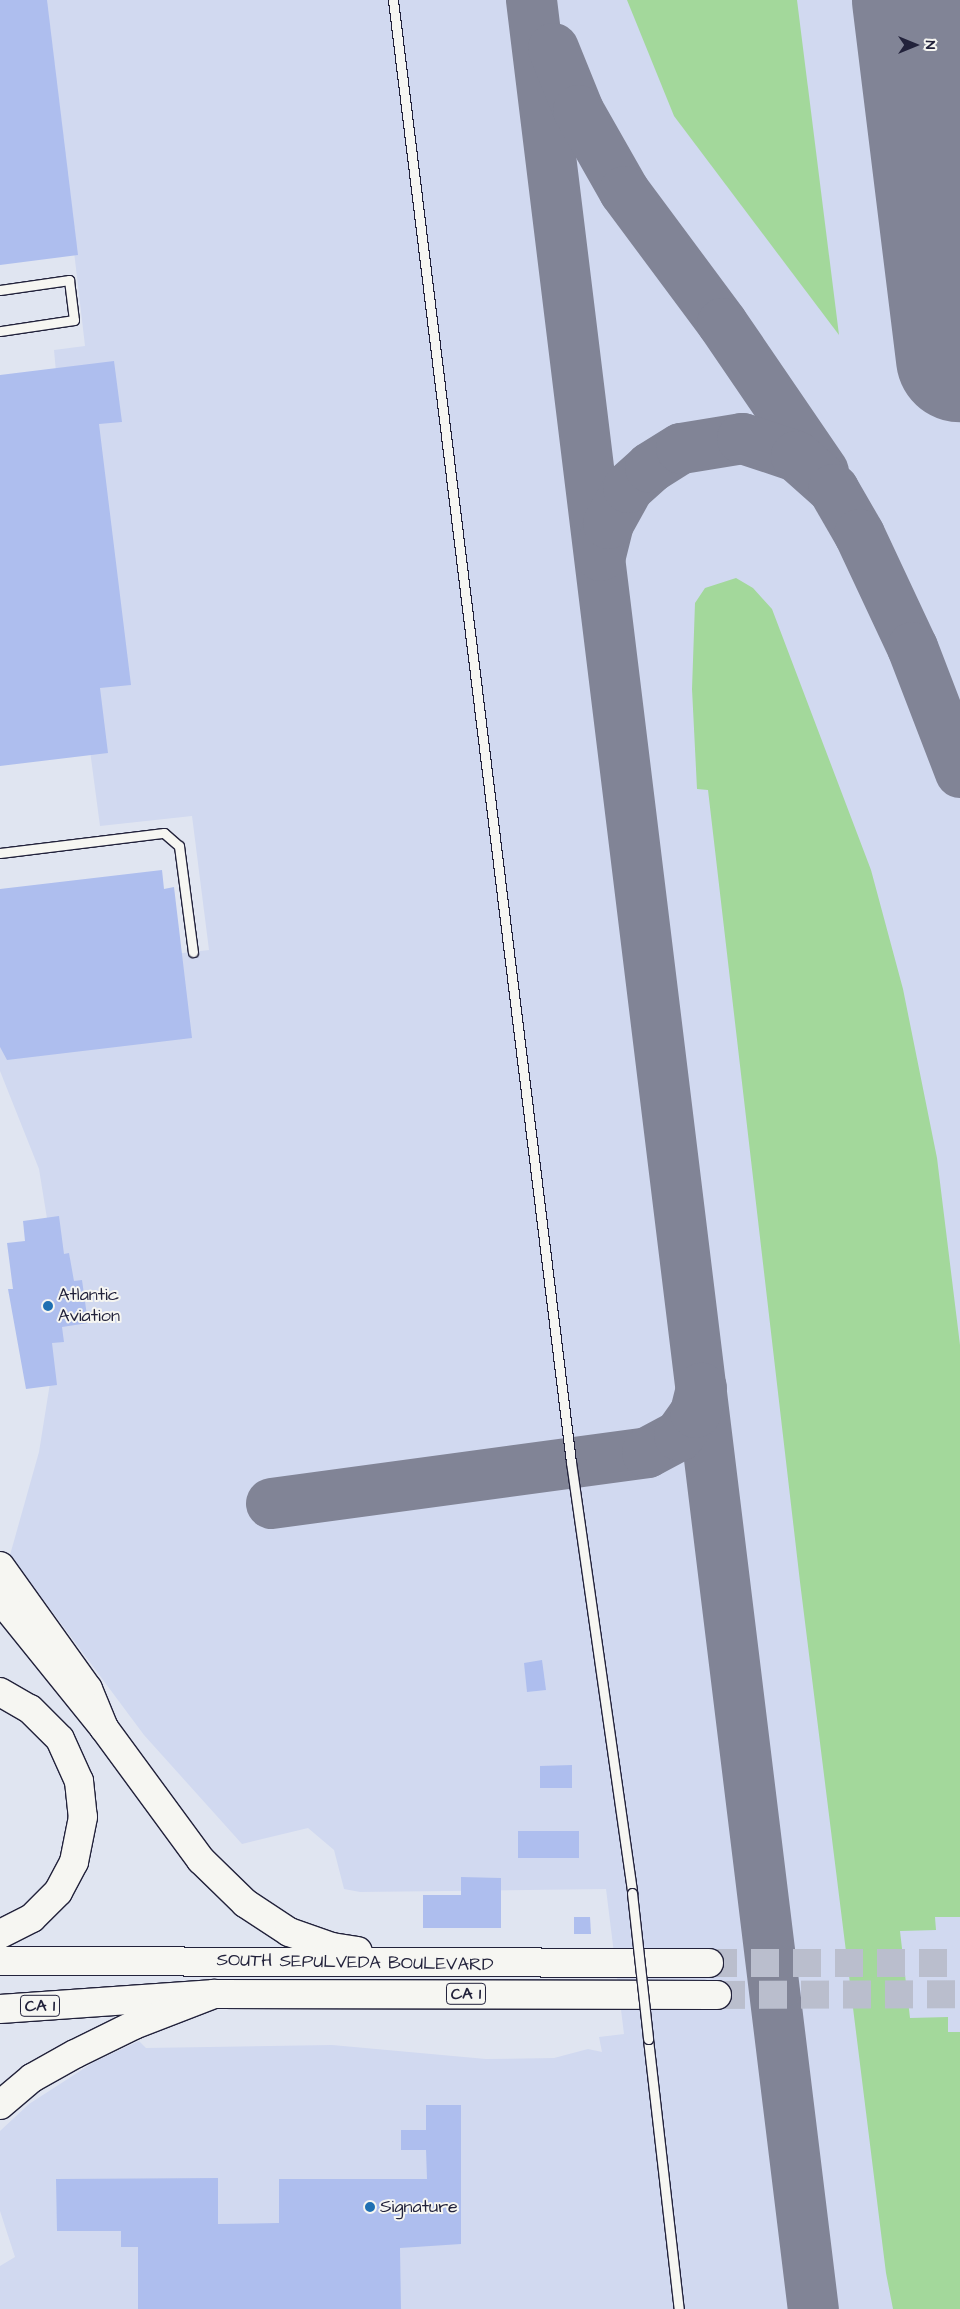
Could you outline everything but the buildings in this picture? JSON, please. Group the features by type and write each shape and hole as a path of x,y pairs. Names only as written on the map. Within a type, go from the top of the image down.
{"highway":[{"path":"0,1566 88,1690 104,1728"},
{"path":"0,1599 104,1728 201,1860 245,1903 289,1932 332,1948 476,1965"},
{"path":"0,1692 30,1709 60,1739 79,1780 82,1816 74,1862 58,1892 32,1918 0,1934"},
{"name":"SOUTH SEPULVEDA BOULEVARD","path":"0,1961 476,1965 709,1963"},
{"path":"0,2105 32,2078 75,2054 134,2025 214,1994"},
{"name":"SOUTH SEPULVEDA BOULEVARD","path":"0,2009 214,1994 717,1995"}],"lane":[{"path":"393,0 571,1462 632,1893 679,2309"},
{"path":"0,290 69,280 74,320 0,331"},
{"path":"0,853 164,834 178,846 193,952"}],"shaded area":[{"path":"0,0 960,0 960,2309 0,2309 0,2266 15,2257 0,2211 0,2131 29,2104 94,2062 139,2041 146,2048 332,2045 486,2059 554,2058 588,2049 602,2052 599,2037 624,2034 606,1889 360,1892 344,1889 334,1850 308,1828 242,1844 144,1735 10,1555 39,1452 50,1383 41,1302 60,1299 39,1169 0,1071 0,974 209,950 192,816 100,826 40,374 56,372 54,350 85,346 75,260 42,3"}],"green space":[{"path":"627,0 797,0 839,335 674,116"},
{"path":"736,578 753,588 772,609 871,870 903,989 937,1158 960,1345 960,1917 935,1917 936,1930 900,1931 910,2018 948,2017 948,2032 960,2032 960,2309 893,2309 886,2273 800,1582 708,790 697,789 692,689 695,603 705,588"}],"taxiway":[{"path":"531,0 813,2309"},
{"path":"956,0 954,151 960,291"},
{"path":"553,48 578,110 624,191 722,323 823,471"},
{"path":"600,555 608,523 628,487 650,467 681,448 742,438 796,456 833,489 859,534 912,647 960,772"},
{"path":"271,1503 647,1452 679,1435 695,1412 701,1388"}],"runway":[{"path":"916,0 960,358"}],"tunnel":[{"path":"709,1963 960,1963"},
{"path":"717,1995 960,1994"}],"place":[{"name":"Atlantic Aviation","path":"48,1306"},
{"name":"Signature","path":"370,2207"}]}
